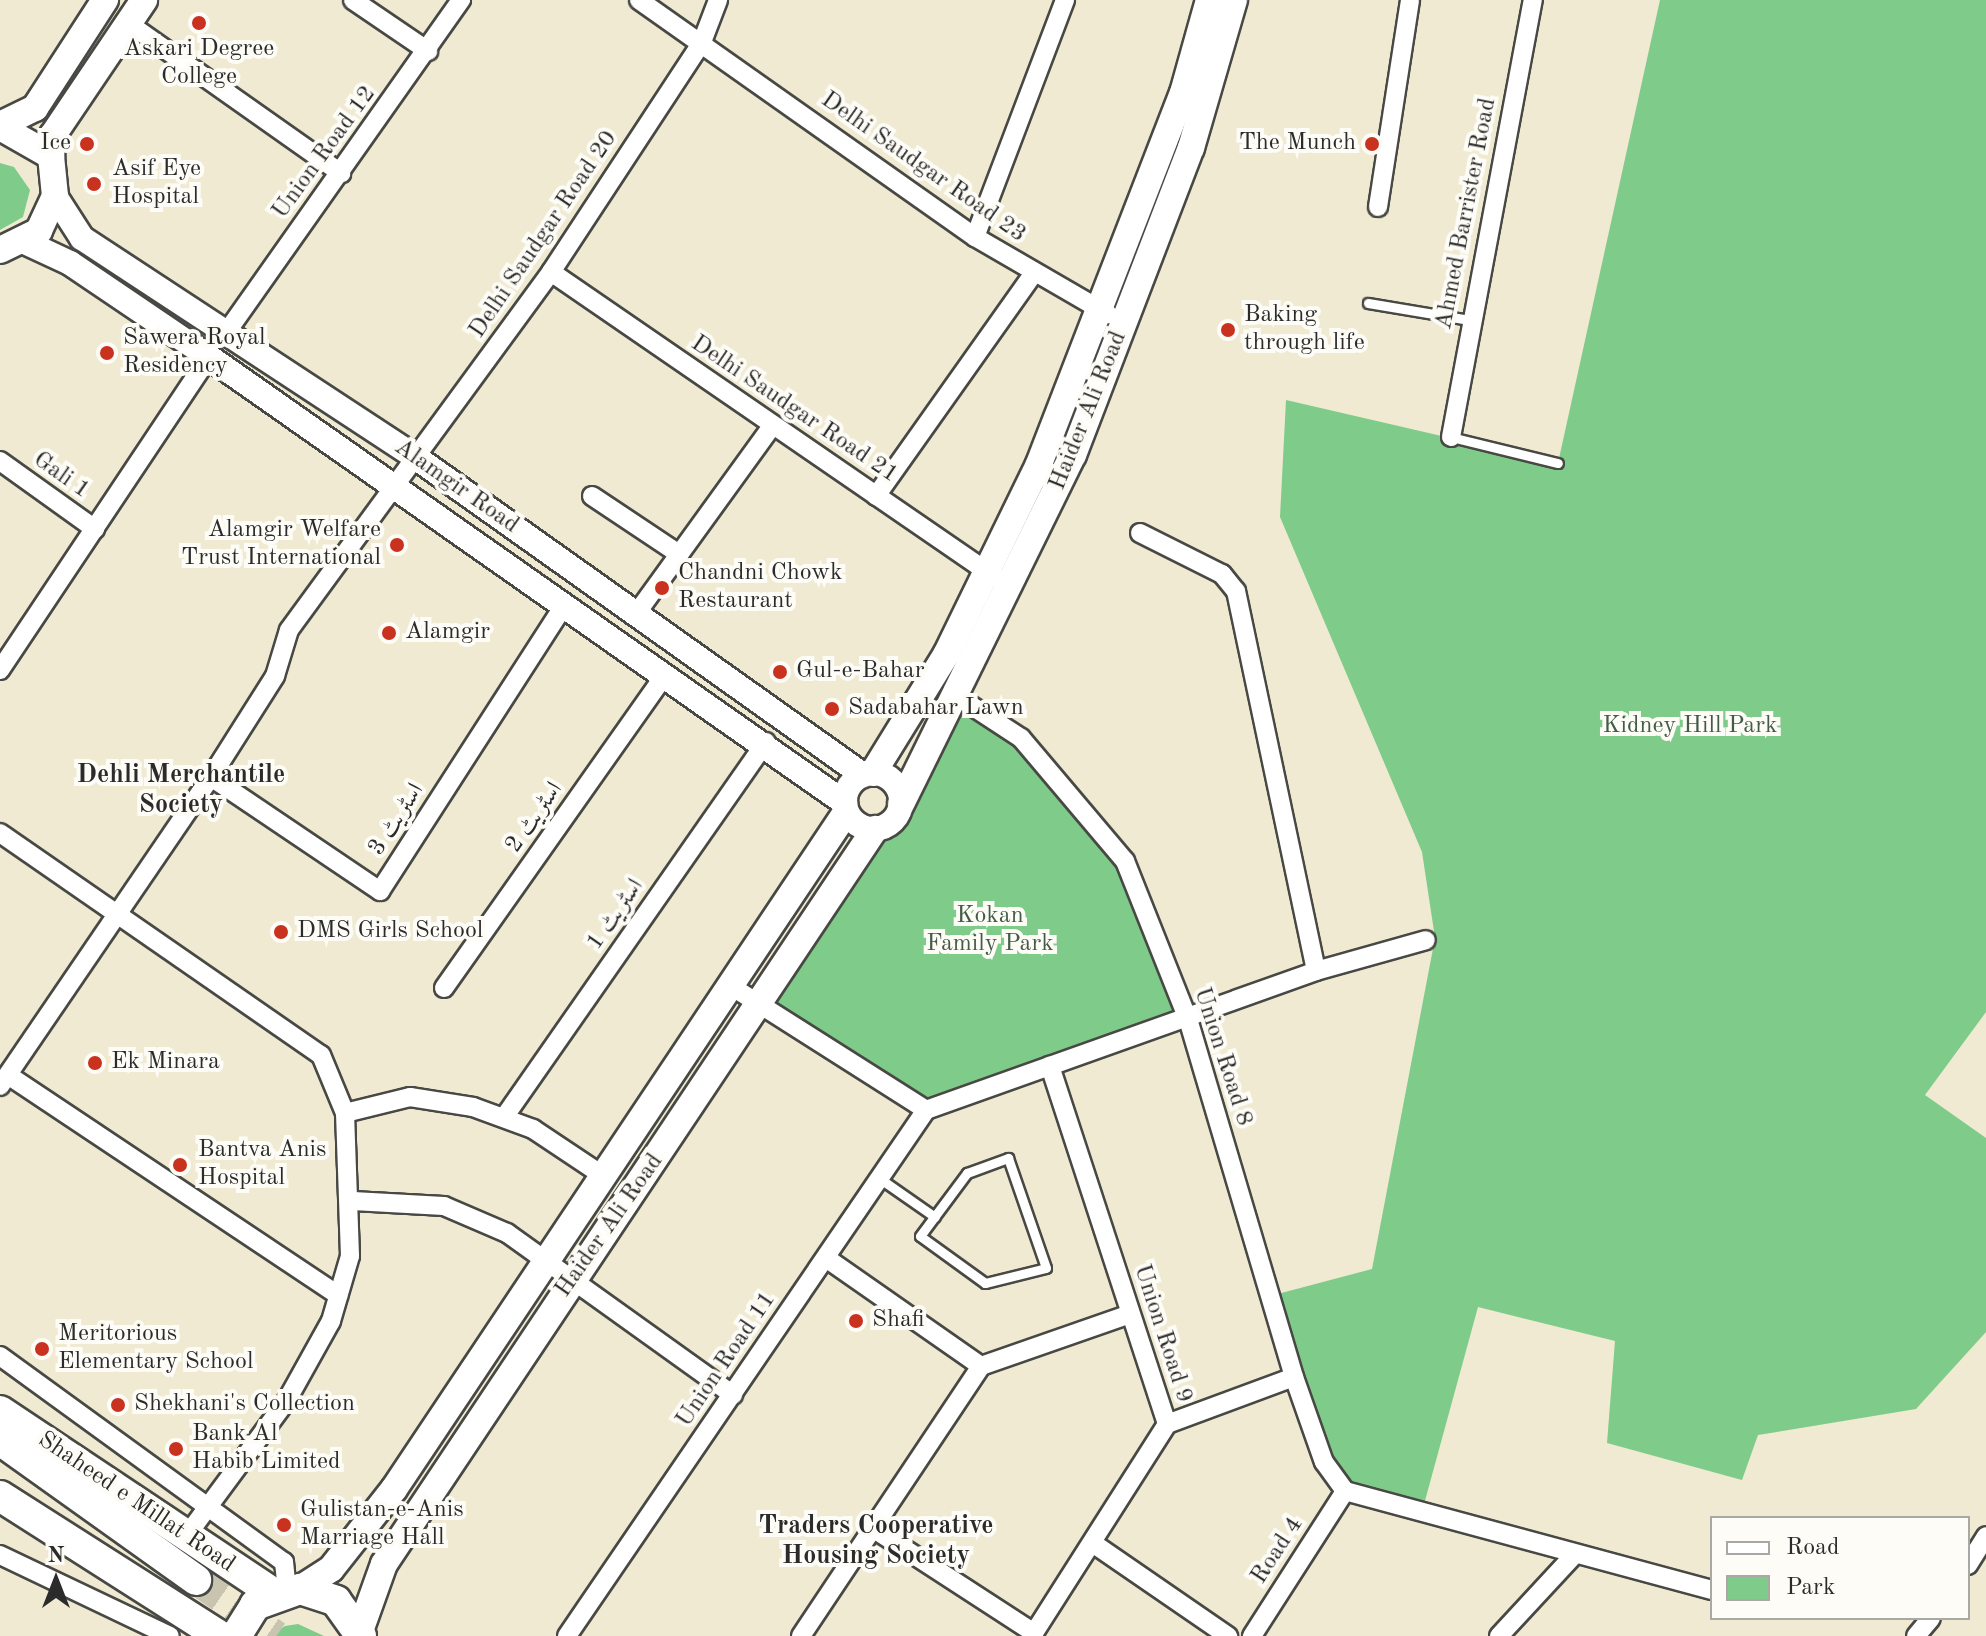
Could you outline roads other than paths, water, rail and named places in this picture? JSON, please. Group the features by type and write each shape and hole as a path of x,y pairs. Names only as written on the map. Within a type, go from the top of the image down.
{"main road":[{"path":"12,246 50,215 55,196 51,156 53,135 144,0"},
{"name":"Haider Ali Road","path":"901,804 958,697 1010,588 1113,316 1209,0"},
{"name":"Haider Ali Road","path":"868,774 988,572 1113,316 1191,148 1234,0"},
{"path":"0,126 35,108 96,3"},
{"path":"0,126 22,133 51,156"},
{"name":"Haider Ali Road","path":"287,1591 331,1569 368,1524 734,988 845,808"},
{"name":"Haider Ali Road","path":"365,1634 384,1564 573,1279 760,1009 875,829"},
{"name":"Shaheed e Millat Road","path":"0,1411 184,1539 229,1566 287,1591 336,1601 365,1634"},
{"name":"Shaheed e Millat Road","path":"0,1440 188,1590 0,1478"},
{"path":"0,1496 223,1634"},
{"path":"223,1634 242,1605 229,1566"},
{"path":"223,1634 255,1605 287,1591"}],"street":[{"path":"353,0 428,51"},
{"name":"Union Road 12","path":"226,333 428,51 461,0"},
{"name":"Delhi Saudgar Road 23","path":"639,0 975,237 1113,316"},
{"name":"Delhi Saudgar Road 20","path":"4,1081 211,777 275,676 289,630 418,459 551,272 702,42 718,0"},
{"path":"975,237 1065,0"},
{"path":"1378,207 1410,0"},
{"name":"Ahmed Barrister Road","path":"1451,437 1470,320 1533,0"},
{"path":"128,23 341,173"},
{"name":"Alamgir Road","path":"55,196 82,238 418,459 868,774"},
{"name":"Alamgir Road","path":"12,246 70,263 766,742 845,808"},
{"name":"Delhi Saudgar Road 21","path":"551,272 1010,588"},
{"path":"876,496 1034,273"},
{"path":"0,670 6,647 95,529 209,357"},
{"path":"636,614 773,425"},
{"name":"Gali 1","path":"0,461 95,529"},
{"path":"592,496 679,554"},
{"path":"1140,533 1222,574 1239,600 1316,971"},
{"name":"اسٹریٹ 3","path":"211,777 380,891 564,605"},
{"name":"اسٹریٹ 2","path":"444,988 665,675"},
{"name":"Union Road 8","path":"958,697 1021,738 1125,861 1188,1019 1294,1377 1324,1462 1345,1491"},
{"name":"اسٹریٹ 1","path":"505,1116 766,742"},
{"path":"868,774 895,783 901,804 892,822 875,829 845,808 848,787 868,774"},
{"path":"0,833 321,1055 345,1113 353,1201 338,1295 287,1400 184,1539"},
{"path":"734,988 760,1009 926,1110 1316,971 1426,940"},
{"name":"Union Road 9","path":"1033,1634 1094,1544 1167,1424 1050,1066"},
{"path":"4,1081 338,1295"},
{"path":"345,1113 410,1097 505,1116 605,1177"},
{"name":"Union Road 11","path":"567,1636 926,1110"},
{"path":"353,1201 444,1206 548,1257 573,1279 733,1395"},
{"path":"826,1258 981,1366"},
{"path":"801,1636 981,1366 1130,1314"},
{"path":"0,1356 284,1562 287,1591"},
{"path":"1167,1424 1294,1377"},
{"path":"1345,1491 1710,1589"},
{"name":"Road 4","path":"1252,1636 1345,1491"},
{"path":"874,1529 1033,1634"},
{"path":"1970,1562 1986,1536"},
{"path":"1094,1544 1228,1636"},
{"path":"1499,1636 1575,1554"},
{"path":"0,1555 170,1636"},
{"path":"1916,1636 1929,1620"}],"lane":[{"path":"1368,303 1470,320"},
{"path":"1451,437 1558,463"},
{"path":"1008,1158 1046,1268 985,1283 920,1236 935,1217 967,1173 1008,1158"},
{"path":"879,1178 935,1217"}],"tunnel":[{"path":"196,1580 277,1636"}],"place":[{"name":"Askari Degree College","path":"199,23"},
{"name":"Ice","path":"87,144"},
{"name":"The Munch","path":"1372,144"},
{"name":"Asif Eye Hospital","path":"94,184"},
{"name":"Baking through life","path":"1228,330"},
{"name":"Sawera Royal Residency","path":"107,353"},
{"name":"Alamgir Welfare Trust International","path":"397,545"},
{"name":"Chandni Chowk Restaurant","path":"662,588"},
{"name":"Alamgir","path":"389,633"},
{"name":"Gul-e-Bahar","path":"780,672"},
{"name":"Sadabahar Lawn","path":"832,709"},
{"name":"DMS Girls School","path":"281,932"},
{"name":"Ek Minara","path":"95,1063"},
{"name":"Bantva Anis Hospital","path":"180,1165"},
{"name":"Shafi","path":"856,1321"},
{"name":"Meritorious Elementary School","path":"42,1349"},
{"name":"Shekhani's Collection","path":"118,1405"},
{"name":"Bank Al Habib Limited","path":"176,1449"},
{"name":"Gulistan-e-Anis Marriage Hall","path":"284,1525"}],"district":[{"name":"Dehli Merchantile Society","path":"181,791"},
{"name":"Traders Cooperative Housing Society","path":"876,1542"}],"park label":[{"name":"Kidney Hill Park","path":"1690,727"},
{"name":"Kokan Family Park","path":"990,931"}]}
